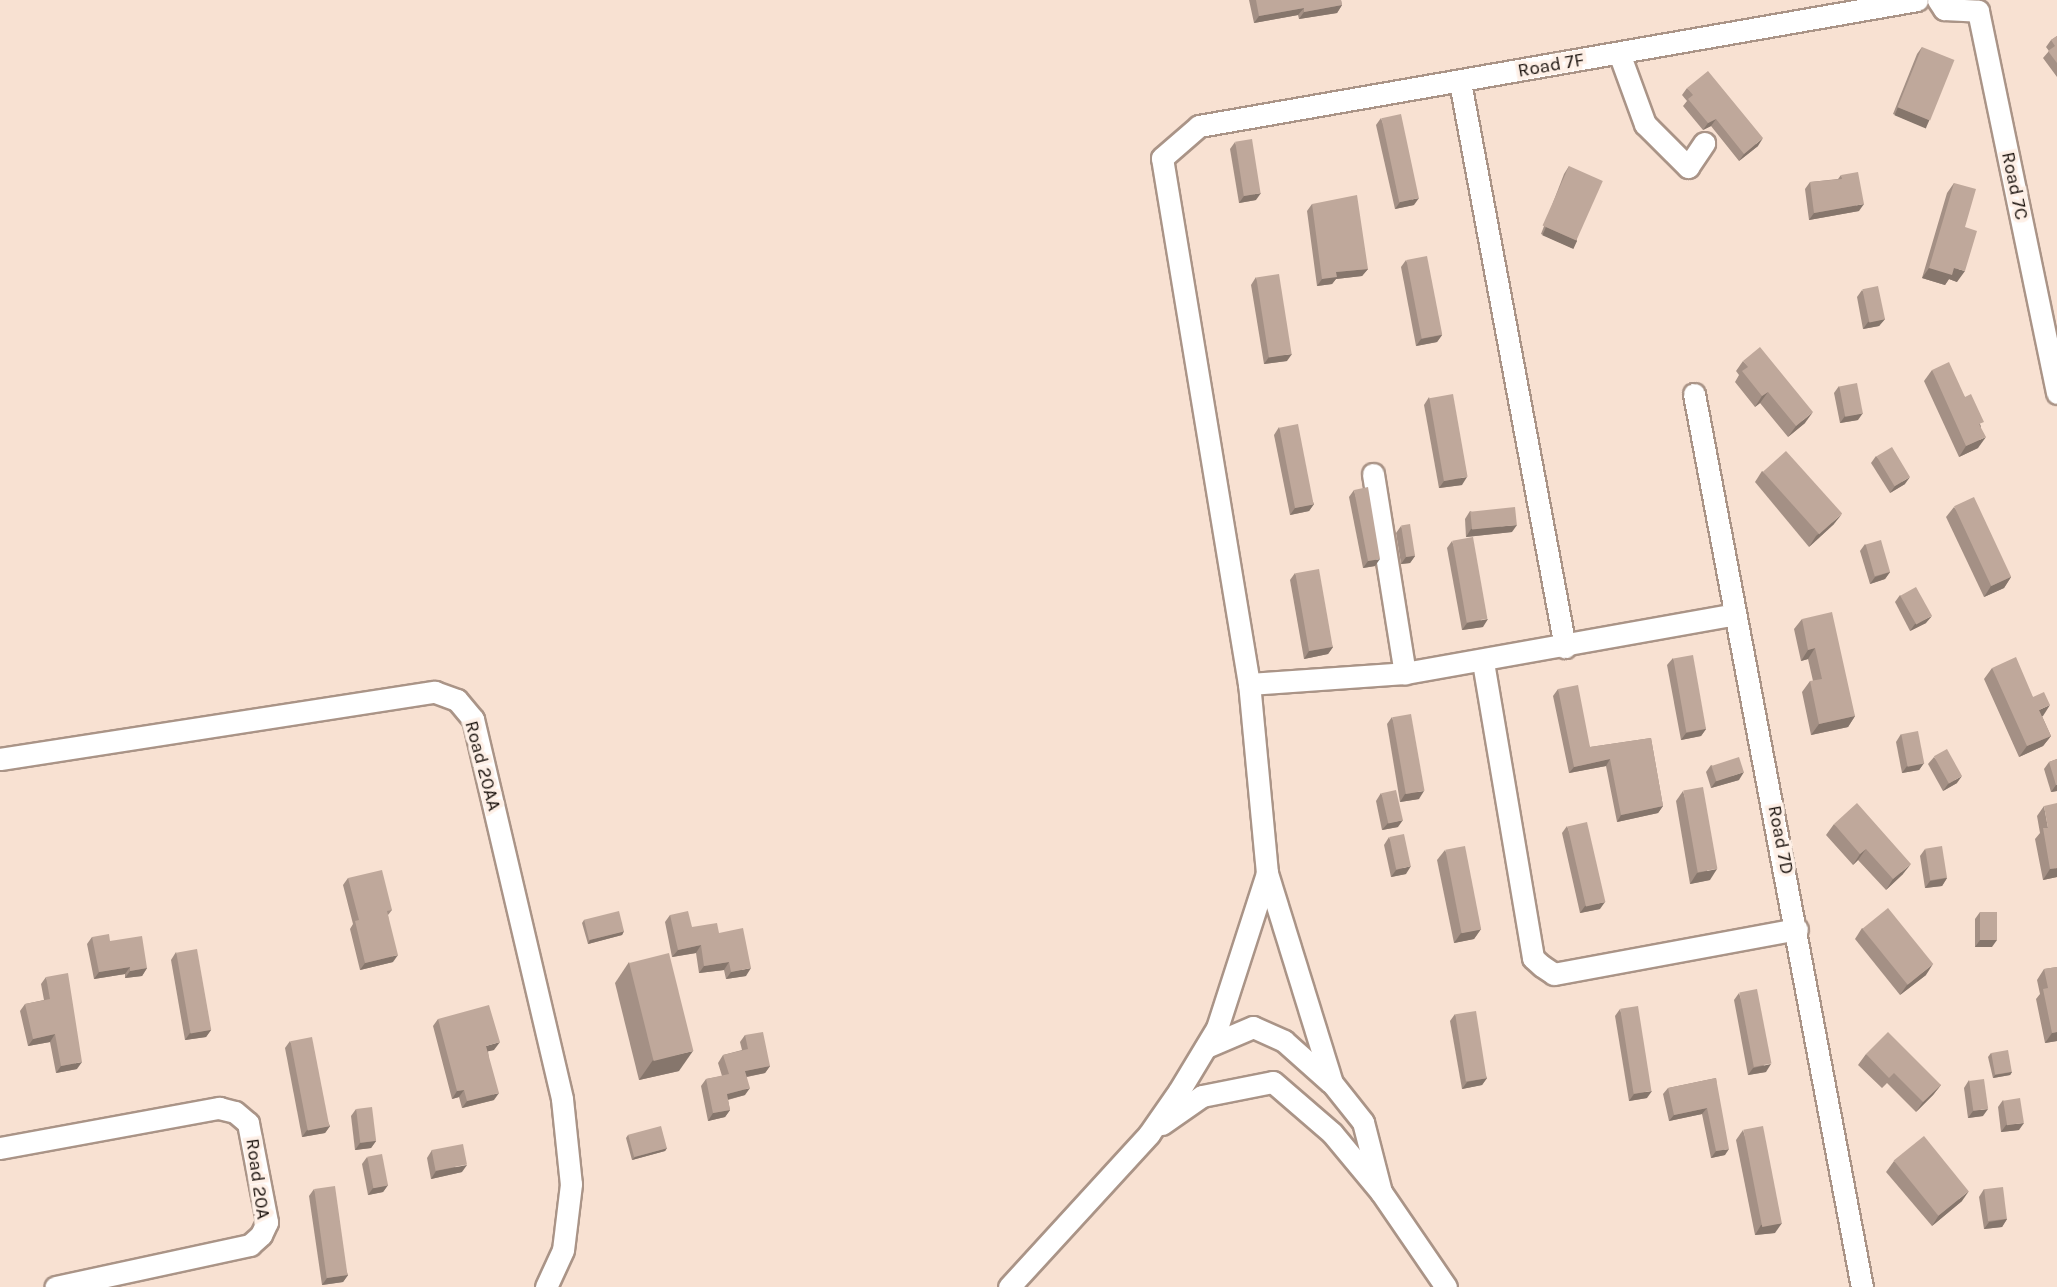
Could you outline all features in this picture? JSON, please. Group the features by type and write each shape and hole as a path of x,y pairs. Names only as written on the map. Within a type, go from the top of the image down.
{"street":[{"name":"Road 7F","path":"1249,684 1162,158 1186,134 1199,126 1917,0"},
{"name":"Road 7C","path":"1941,5 1978,11 2057,393"},
{"path":"1619,53 1645,124 1688,167 1704,143"},
{"path":"1460,82 1565,647"},
{"name":"Road 7D","path":"1694,394 1797,929 1862,1287"},
{"path":"1373,474 1405,673"},
{"path":"1332,1083 1267,873 1249,684 1405,673 1483,662 1735,614"},
{"path":"1483,662 1533,958 1542,966 1554,974 1797,929"},
{"name":"Road 20AA","path":"0,759 435,692 457,700 473,719 562,1100 571,1184 563,1250 546,1287"},
{"path":"1009,1287 1149,1133 1206,1047 1217,1028 1267,873"},
{"path":"1206,1047 1253,1027 1284,1041 1332,1083 1363,1122 1381,1192"},
{"path":"1149,1133 1202,1096 1273,1082 1332,1133 1381,1192 1446,1287"},
{"name":"Road 20A","path":"0,1147 219,1108 235,1112 248,1123 267,1222 261,1235 250,1245 55,1287"}],"building":[{"path":"1256,0 1341,0 1342,5 1259,16"},
{"path":"2057,36 2057,63 2048,51 2055,46 2051,40"},
{"path":"1922,47 1954,60 1930,120 1898,107"},
{"path":"1708,71 1763,138 1744,154 1716,119 1708,123 1688,99 1693,95 1687,88"},
{"path":"1401,114 1419,198 1399,202 1381,118"},
{"path":"1252,139 1261,193 1244,196 1235,142"},
{"path":"1569,166 1603,181 1576,240 1543,225"},
{"path":"1858,172 1864,204 1814,213 1810,182 1842,179 1841,175"},
{"path":"1954,183 1976,189 1965,227 1977,231 1965,271 1954,268 1952,275 1929,268"},
{"path":"1357,195 1368,269 1336,272 1337,277 1322,279 1312,204"},
{"path":"1427,256 1442,335 1422,339 1406,260"},
{"path":"1279,274 1292,354 1269,358 1256,278"},
{"path":"1878,286 1885,319 1869,323 1862,289"},
{"path":"1760,347 1813,412 1796,426 1768,392 1762,396 1742,371 1748,367 1743,361"},
{"path":"1949,362 1965,397 1971,394 1984,422 1979,424 1986,437 1966,446 1932,370"},
{"path":"1857,383 1863,413 1845,417 1839,386"},
{"path":"1453,394 1468,477 1444,481 1429,398"},
{"path":"1298,424 1314,504 1295,508 1279,428"},
{"path":"1892,447 1910,477 1895,486 1877,456"},
{"path":"1786,451 1842,513 1819,534 1763,472"},
{"path":"1368,487 1380,559 1368,561 1354,490"},
{"path":"1974,497 2011,577 1991,586 1954,506"},
{"path":"1515,507 1517,525 1472,530 1470,512"},
{"path":"1410,524 1415,556 1406,557 1401,525"},
{"path":"1473,537 1487,619 1467,622 1452,541"},
{"path":"1881,540 1890,572 1875,576 1866,544"},
{"path":"1319,569 1333,647 1309,651 1295,573"},
{"path":"1916,587 1932,616 1916,625 1900,596"},
{"path":"1832,612 1855,716 1819,724 1810,681 1822,679 1815,648 1808,650 1802,619"},
{"path":"1693,655 1706,729 1686,732 1673,658"},
{"path":"2016,657 2033,697 2044,692 2050,705 2039,710 2051,736 2027,746 1992,668"},
{"path":"1578,685 1590,747 1651,738 1663,806 1621,815 1610,759 1574,767 1558,689"},
{"path":"1411,714 1425,791 1406,794 1392,717"},
{"path":"1918,731 1924,763 1908,767 1901,734"},
{"path":"1947,749 1962,776 1949,783 1934,756"},
{"path":"1739,757 1744,772 1716,781 1711,766"},
{"path":"2057,759 2057,785 2056,785 2049,762"},
{"path":"1703,787 1717,869 1698,872 1683,790"},
{"path":"1396,790 1403,820 1388,824 1381,793"},
{"path":"1857,803 1911,864 1893,879 1866,849 1860,854 1834,824"},
{"path":"2057,803 2057,868 2050,869 2043,828 2048,828 2044,806"},
{"path":"1587,822 1605,902 1586,906 1568,826"},
{"path":"1404,834 1411,866 1396,869 1389,837"},
{"path":"1465,846 1481,929 1462,933 1445,850"},
{"path":"1942,846 1947,878 1930,880 1925,849"},
{"path":"382,870 392,910 387,911 398,955 365,963 355,921 359,920 348,878"},
{"path":"1888,908 1933,964 1908,985 1862,929"},
{"path":"619,911 624,931 589,940 584,920"},
{"path":"688,911 692,927 717,923 719,933 743,928 751,968 731,972 729,962 704,966 701,945 678,950 670,915"},
{"path":"1980,912 1997,912 1997,940 1980,940"},
{"path":"109,934 110,941 142,936 147,968 130,971 130,967 99,972 92,937"},
{"path":"197,949 211,1030 191,1033 176,953"},
{"path":"669,953 693,1051 654,1061 629,963"},
{"path":"2057,967 2057,1032 2052,1033 2043,989 2048,988 2044,969"},
{"path":"68,973 82,1062 61,1066 55,1034 33,1039 25,1004 50,999 46,977"},
{"path":"1757,989 1772,1064 1754,1067 1739,992"},
{"path":"489,1005 500,1042 486,1046 499,1093 467,1101 464,1090 457,1091 438,1019"},
{"path":"1638,1006 1651,1091 1634,1094 1620,1009"},
{"path":"1476,1011 1487,1078 1466,1081 1455,1014"},
{"path":"763,1032 770,1066 745,1071 750,1088 727,1094 730,1110 713,1113 706,1079 729,1074 723,1055 748,1049 745,1035"},
{"path":"1888,1032 1941,1085 1923,1102 1894,1073 1889,1078 1866,1054"},
{"path":"312,1037 329,1126 308,1131 290,1041"},
{"path":"2008,1050 2012,1072 1995,1075 1991,1053"},
{"path":"1716,1078 1729,1149 1716,1151 1707,1108 1674,1115 1668,1088"},
{"path":"1984,1079 1988,1109 1973,1111 1969,1081"},
{"path":"2020,1098 2024,1123 2007,1125 2003,1101"},
{"path":"372,1107 376,1141 360,1143 356,1109"},
{"path":"661,1126 667,1148 634,1157 628,1135"},
{"path":"1763,1126 1782,1223 1762,1227 1743,1130"},
{"path":"1924,1136 1969,1191 1938,1216 1894,1161"},
{"path":"463,1144 467,1165 436,1171 432,1150"},
{"path":"382,1154 388,1185 373,1188 367,1157"},
{"path":"335,1186 348,1275 327,1278 314,1189"},
{"path":"2003,1187 2007,1219 1988,1221 1984,1189"}]}
